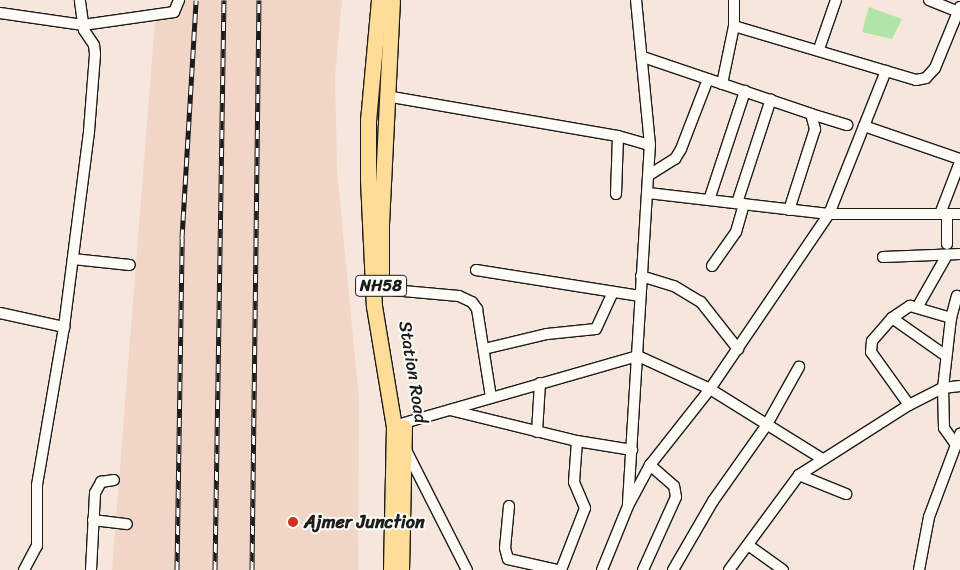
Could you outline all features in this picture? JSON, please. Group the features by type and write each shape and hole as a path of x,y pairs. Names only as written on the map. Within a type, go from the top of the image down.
{"highway":[{"name":"Station Road","path":"373,0 363,180 367,274 390,453 384,570"},
{"path":"379,0 368,120 368,180 374,306 394,427 391,570"},
{"path":"386,0 378,96 375,239 377,284 400,426 396,570"},
{"name":"Station Road","path":"392,0 386,96 381,290 404,423 405,448 401,570"}],"street":[{"path":"24,570 37,546 37,485 64,327 95,54 83,25 80,0"},
{"path":"0,13 83,25 174,12 179,0"},
{"path":"628,506 650,145 636,0"},
{"path":"722,84 734,26 734,0"},
{"path":"819,49 836,0"},
{"path":"734,26 819,49 916,80 926,78 935,68 959,9 929,0"},
{"path":"643,57 847,125"},
{"path":"602,570 628,506 650,465 710,389 829,214 886,71"},
{"path":"649,175 675,159 681,149 708,79"},
{"path":"709,200 745,90"},
{"path":"386,96 618,136 650,145"},
{"path":"712,266 736,232 740,204 770,99"},
{"path":"789,210 815,129 810,114"},
{"path":"864,126 960,161 943,214 946,244"},
{"path":"616,194 618,136"},
{"path":"648,193 829,214 960,214"},
{"path":"884,257 960,254"},
{"path":"918,306 947,255"},
{"path":"73,259 130,265"},
{"path":"476,270 640,296"},
{"path":"641,276 674,286 701,302 738,349"},
{"path":"381,290 469,299 477,309 491,397"},
{"path":"484,350 547,334 592,332 601,323 613,292"},
{"path":"956,445 944,428 943,388 951,318 957,296"},
{"path":"909,405 870,347 892,318 904,309 918,306 951,318"},
{"path":"0,314 64,327"},
{"path":"892,318 946,356"},
{"path":"404,423 638,356 710,389 766,426 821,458"},
{"path":"673,570 713,501 766,426 800,367"},
{"path":"537,432 540,384"},
{"path":"729,570 799,475 821,458 909,405 943,388 960,386"},
{"path":"447,410 577,441 632,450"},
{"path":"919,570 929,517 960,434"},
{"path":"560,570 586,508 574,482 577,441"},
{"path":"405,448 467,570"},
{"path":"643,570 676,497 674,486 650,465"},
{"path":"799,475 846,494"},
{"path":"91,570 93,520 97,487 101,482 114,480"},
{"path":"508,506 505,548 508,559 557,570"},
{"path":"93,520 127,524"},
{"path":"748,545 783,570"}],"shaded area":[{"path":"171,0 342,0 335,76 337,170 359,399 358,570 112,570 155,21 171,17"}],"green space":[{"path":"869,7 902,19 892,39 862,32"}],"railway":[{"path":"177,570 182,238 196,0"},
{"path":"215,570 224,0"},
{"path":"252,570 259,0"}],"place":[{"name":"Ajmer Junction","path":"293,522"}]}
